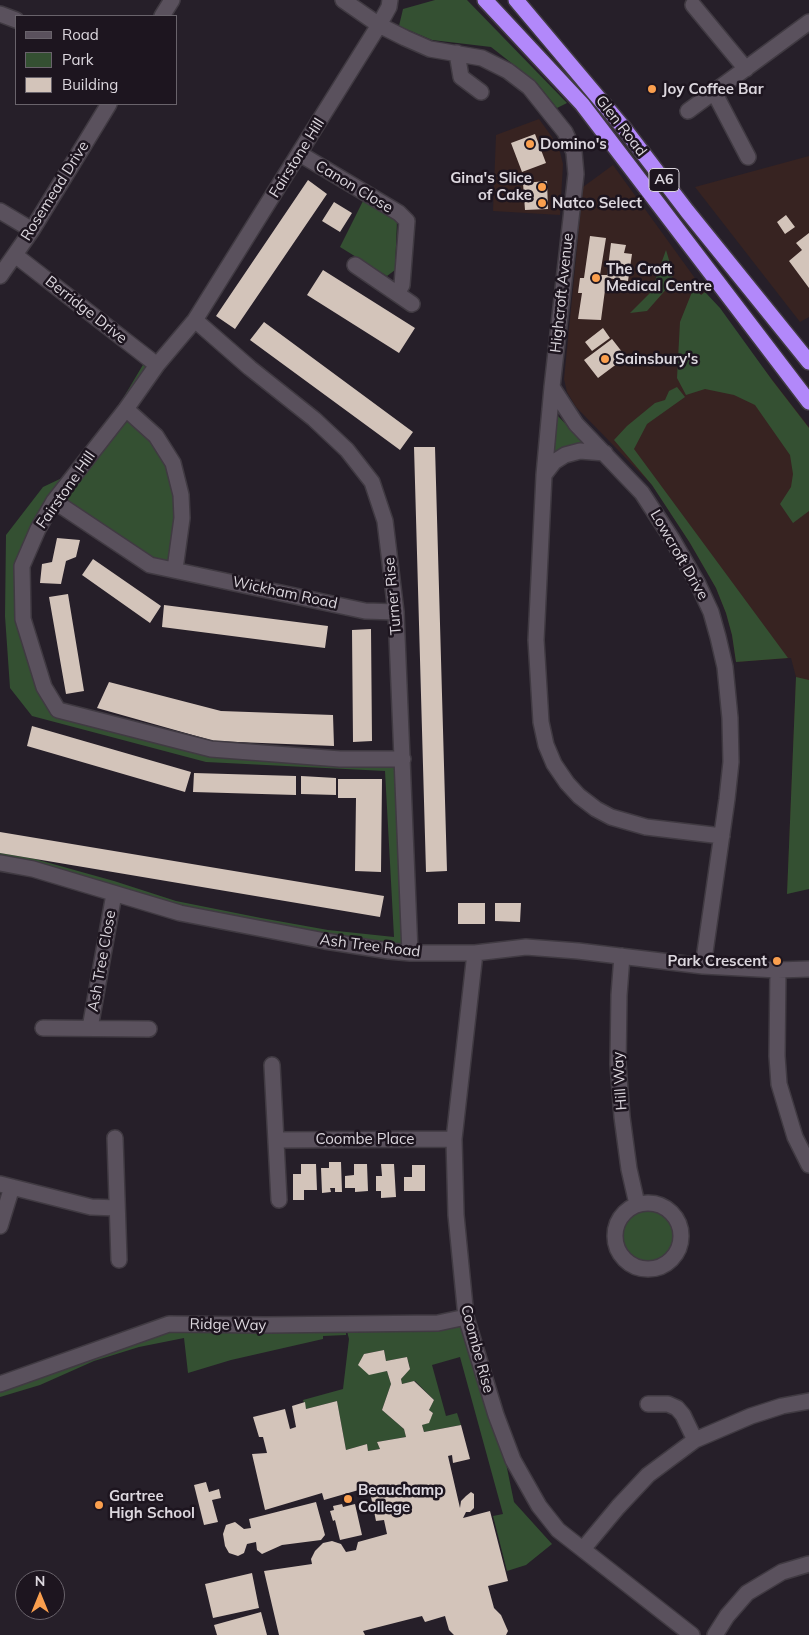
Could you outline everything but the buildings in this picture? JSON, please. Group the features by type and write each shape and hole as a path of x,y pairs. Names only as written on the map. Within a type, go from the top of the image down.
{"highway":[{"name":"Glen Road","path":"485,0 582,104 809,402"},
{"name":"Glen Road","path":"516,0 623,127 687,211 809,362"}],"street":[{"path":"163,15 172,0"},
{"name":"Highcroft Avenue","path":"343,0 379,25 430,49 473,56 490,61 508,71 529,87 565,132 574,152 576,174 544,475 536,640 541,722 546,745 554,764 567,783 579,796 611,818 646,827 722,836"},
{"name":"Fairstone Hill","path":"390,0 389,7 379,25 195,320 157,365 126,409 54,501 38,529 22,566 23,619 44,687 58,710 211,749 340,760 403,759"},
{"path":"693,5 746,69"},
{"path":"0,14 15,20"},
{"path":"688,111 803,26"},
{"path":"457,53 461,78 480,92"},
{"path":"714,92 748,157"},
{"name":"Rosemead Drive","path":"0,276 32,230 108,105"},
{"name":"Canon Close","path":"300,154 399,213 414,218 402,285 398,293"},
{"path":"0,211 32,230"},
{"name":"Berridge Drive","path":"15,255 157,365"},
{"path":"355,265 412,304"},
{"name":"Turner Rise","path":"195,320 250,368 314,419 347,450 372,482 385,521 396,612 410,953"},
{"name":"Lowcroft Drive","path":"552,387 576,424 642,492 672,539 694,576 710,612 725,667 730,718 730,762 727,799 703,966"},
{"path":"126,409 156,436 173,463 181,495 182,518 175,569"},
{"path":"544,475 554,462 565,455 580,451 604,453"},
{"name":"Wickham Road","path":"54,501 150,565 364,611 396,612"},
{"name":"Ash Tree Road","path":"0,863 33,869 180,913 325,941 410,953 475,953 526,947 578,951 703,966 778,970 809,969"},
{"name":"Ash Tree Close","path":"90,1028 114,894"},
{"name":"Coombe Rise","path":"475,953 454,1139 456,1215 466,1317 496,1415 513,1460 539,1506 558,1530 692,1635"},
{"name":"Hill Way","path":"622,956 619,995 618,1064 622,1117 629,1169 637,1204"},
{"path":"778,970 776,1056 780,1084 795,1137 809,1165"},
{"name":"Ash Tree Close","path":"43,1028 149,1029"},
{"path":"272,1065 279,1200"},
{"path":"115,1138 119,1260"},
{"name":"Coombe Place","path":"276,1140 454,1139"},
{"path":"0,1226 6,1185 91,1207 117,1208"},
{"path":"651,1203 661,1206 677,1220 681,1241 671,1260 662,1266 640,1269 621,1257 616,1247 614,1236 616,1225 621,1215 637,1204 651,1203"},
{"name":"Ridge Way","path":"0,1384 169,1324 438,1323 466,1317"},
{"path":"584,1549 618,1507 648,1475 695,1440 751,1416 782,1406 809,1401"},
{"path":"648,1404 668,1404 678,1408 695,1440"},
{"path":"715,1635 727,1616 747,1593 782,1572 809,1564"}],"shaded area":[{"path":"539,119 560,152 563,164 560,215 493,211 496,135"},
{"path":"809,156 809,317 800,322 695,187"},
{"path":"613,165 718,310 809,427 809,887 787,894 796,677 791,658 736,662 726,613 716,588 690,543 652,485 576,407 567,392 564,379 583,187"}],"green space":[{"path":"435,0 467,0 567,103 557,108 537,83 491,47 432,40 399,26 403,9"},
{"path":"363,201 397,221 395,270 387,276 340,247"},
{"path":"666,250 669,260 668,273 673,275 669,286 647,311 630,313 651,292"},
{"path":"694,287 701,295 705,292 720,308 809,428 809,511 793,523 780,504 791,487 793,474 790,455 755,405 734,395 705,389 686,395 677,378 680,322"},
{"path":"147,358 157,365 126,409 156,436 181,495 175,569 150,565 54,502 22,566 23,619 58,710 211,749 403,759 410,953 325,941 0,863 0,853 35,859 176,901 328,930 394,937 385,771 206,762 32,716 10,688 5,616 6,535 43,487 64,477 109,422"},
{"path":"677,387 685,397 647,424 634,449 788,658 736,662 732,635 716,588 690,543 652,485 614,440 627,426 655,403 665,400 669,391"},
{"path":"557,415 585,444 551,456"},
{"path":"796,677 809,680 809,889 787,894"},
{"path":"648,1208 659,1210 668,1216 674,1225 676,1236 674,1247 668,1256 659,1262 648,1264 637,1262 628,1256 622,1247 620,1236 622,1225 628,1216 637,1210"},
{"path":"466,1317 496,1415 514,1502 552,1544 526,1565 507,1571 493,1516 503,1514 460,1357 432,1365 446,1416 457,1413 461,1425 424,1432 422,1425 429,1422 433,1413 429,1410 434,1400 415,1381 402,1384 401,1379 410,1368 407,1357 386,1361 384,1350 364,1354 359,1365 369,1374 387,1371 391,1384 382,1410 404,1429 406,1437 377,1442 380,1449 368,1451 367,1444 346,1450 337,1401 306,1409 303,1400 343,1389 349,1339 346,1327 346,1335 323,1336 323,1339 231,1360 188,1373 184,1338 139,1347 94,1361 40,1385 0,1397 0,1384 169,1324"}],"place":[{"name":"Joy Coffee Bar","path":"652,89"},
{"name":"Domino's","path":"530,144"},
{"name":"Gina's Slice of Cake","path":"542,187"},
{"name":"Natco Select","path":"542,203"},
{"name":"The Croft Medical Centre","path":"596,278"},
{"name":"Sainsbury's","path":"605,359"},
{"name":"Park Crescent","path":"777,961"},
{"name":"Beauchamp College","path":"348,1499"},
{"name":"Gartree High School","path":"99,1505"}]}
